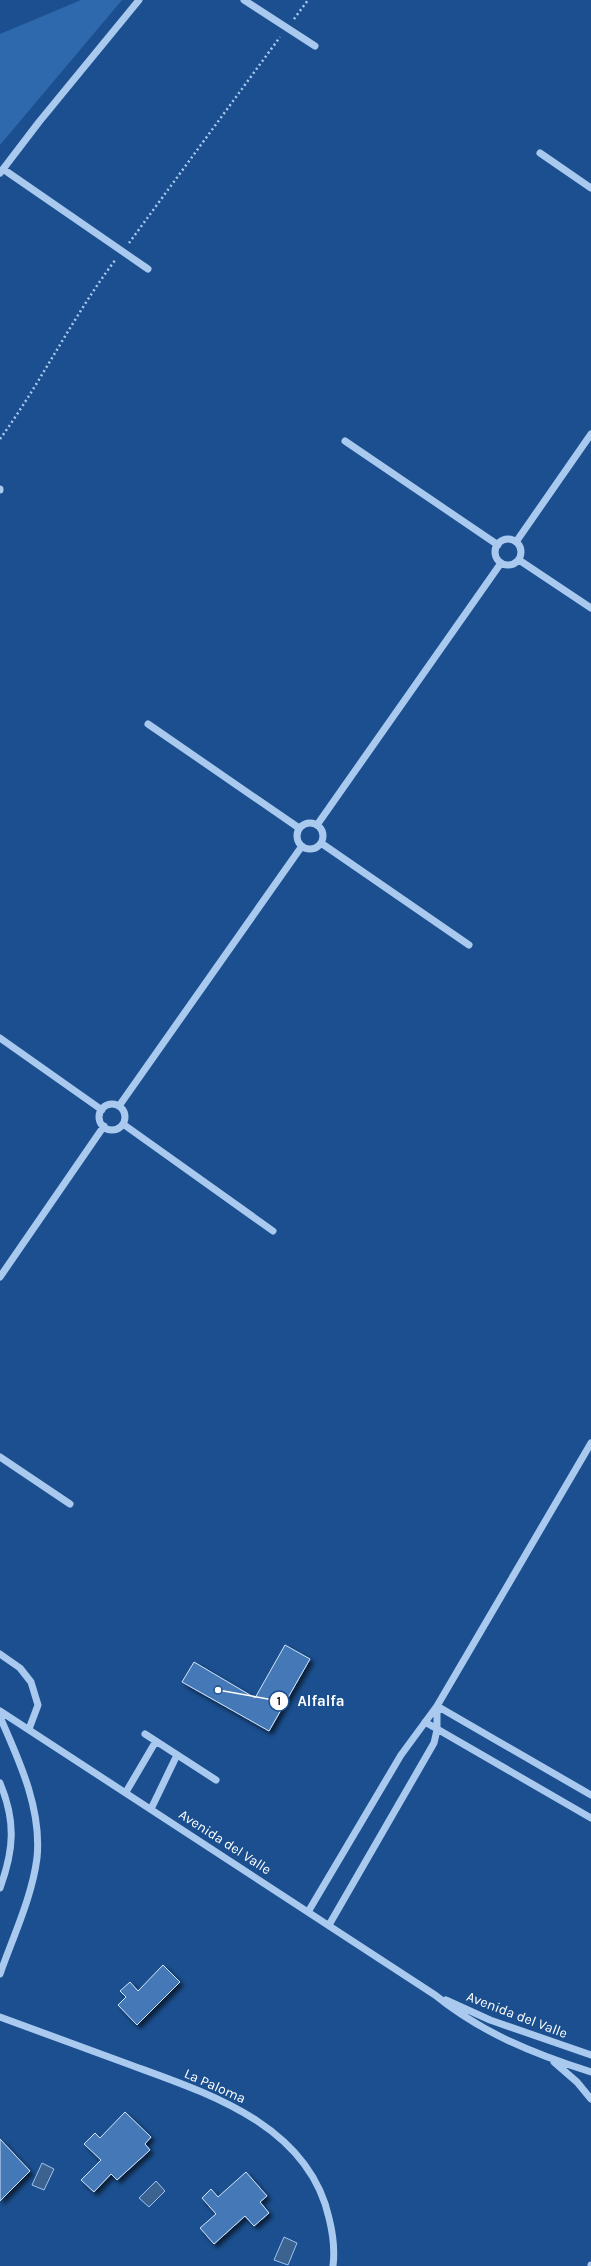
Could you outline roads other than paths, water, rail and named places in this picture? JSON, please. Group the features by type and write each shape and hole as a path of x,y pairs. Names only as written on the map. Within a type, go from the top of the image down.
{"street":[{"path":"139,0 1,171 123,250 148,268"},
{"path":"244,0 315,46"},
{"path":"540,153 591,188"},
{"path":"516,542 591,434"},
{"path":"345,441 498,545"},
{"path":"504,540 516,542 521,548 519,560 509,565 501,563 496,557 498,545 504,540"},
{"path":"519,560 591,608"},
{"path":"317,824 501,563"},
{"path":"148,724 299,828"},
{"path":"309,823 317,824 322,831 321,843 310,848 302,846 297,836 299,828 309,823"},
{"path":"321,843 469,945"},
{"path":"119,1106 302,846"},
{"path":"0,1038 102,1110"},
{"path":"112,1104 119,1106 125,1116 123,1124 112,1130 104,1126 100,1117 102,1110 112,1104"},
{"path":"123,1124 273,1231"},
{"path":"0,1277 104,1126"},
{"path":"308,1912 401,1755 437,1706 591,1443"},
{"path":"0,1457 70,1504"},
{"path":"0,1654 20,1668 31,1682 38,1705 29,1730"},
{"path":"329,1925 434,1743 437,1730 437,1706"},
{"path":"437,1706 591,1795"},
{"name":"Avenida del Valle","path":"0,1711 329,1925 435,1995 485,2031 550,2058 591,2072"},
{"path":"0,1717 27,1785 33,1810 37,1844 34,1873 0,1974"},
{"path":"425,1722 591,1818"},
{"path":"145,1734 216,1780"},
{"path":"126,1792 156,1741"},
{"path":"151,1809 177,1755"},
{"path":"0,1783 8,1806 12,1835 8,1862 0,1888"},
{"name":"Avenida del Valle","path":"435,1995 490,2020 591,2056"},
{"name":"La Paloma","path":"0,2017 207,2094 243,2112 268,2129 298,2157 320,2191 332,2229 333,2266"},
{"path":"550,2058 577,2082 591,2099"}],"place":[{"name":"Alfalfa","path":"218,1690"}]}
